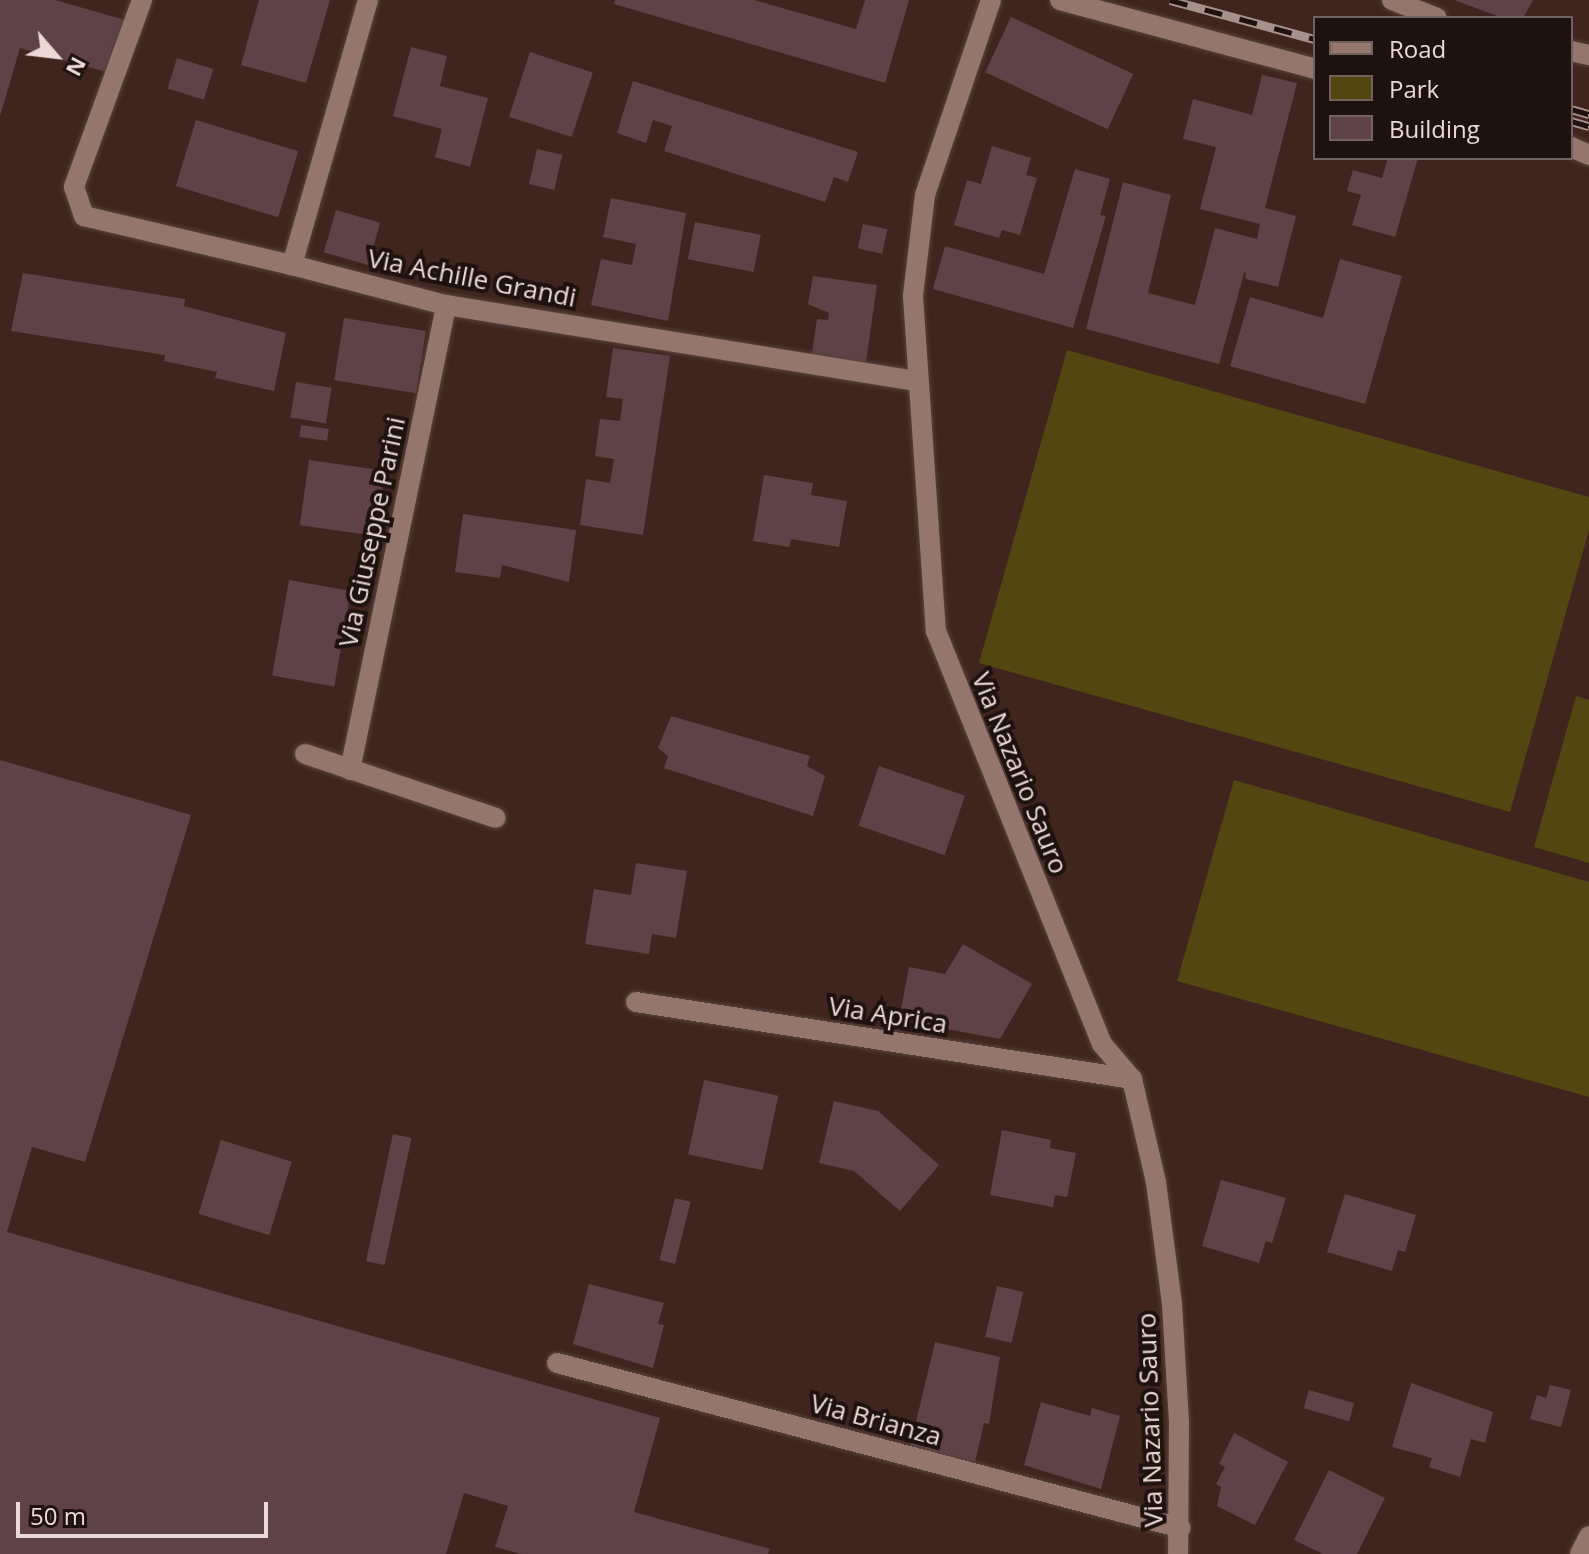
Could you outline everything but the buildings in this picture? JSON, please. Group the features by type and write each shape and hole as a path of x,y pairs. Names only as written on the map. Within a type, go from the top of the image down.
{"street":[{"name":"Via Achille Grandi","path":"142,0 74,187 84,216 446,305 916,381"},
{"path":"292,265 368,0"},
{"name":"Via Nazario Sauro","path":"991,0 925,195 913,296 916,381 936,631 1102,1044 1132,1079 1156,1182 1172,1304 1181,1528 1178,1554"},
{"path":"1060,0 1313,68"},
{"path":"1392,0 1432,16"},
{"name":"Via Giuseppe Parini","path":"350,770 446,305"},
{"path":"305,754 496,818"},
{"name":"Via Aprica","path":"636,1002 1132,1079"},
{"name":"Via Brianza","path":"557,1363 1181,1528"},
{"path":"1580,1554 1589,1536"}],"green space":[{"path":"1067,350 1589,497 1589,530 1510,812 979,663"},
{"path":"1576,696 1589,700 1589,863 1534,847"},
{"path":"1234,780 1589,882 1589,1097 1177,981"}],"railway":[{"path":"1170,0 1313,38"},
{"path":"1573,110 1589,114"},
{"path":"1573,122 1589,126"}]}
